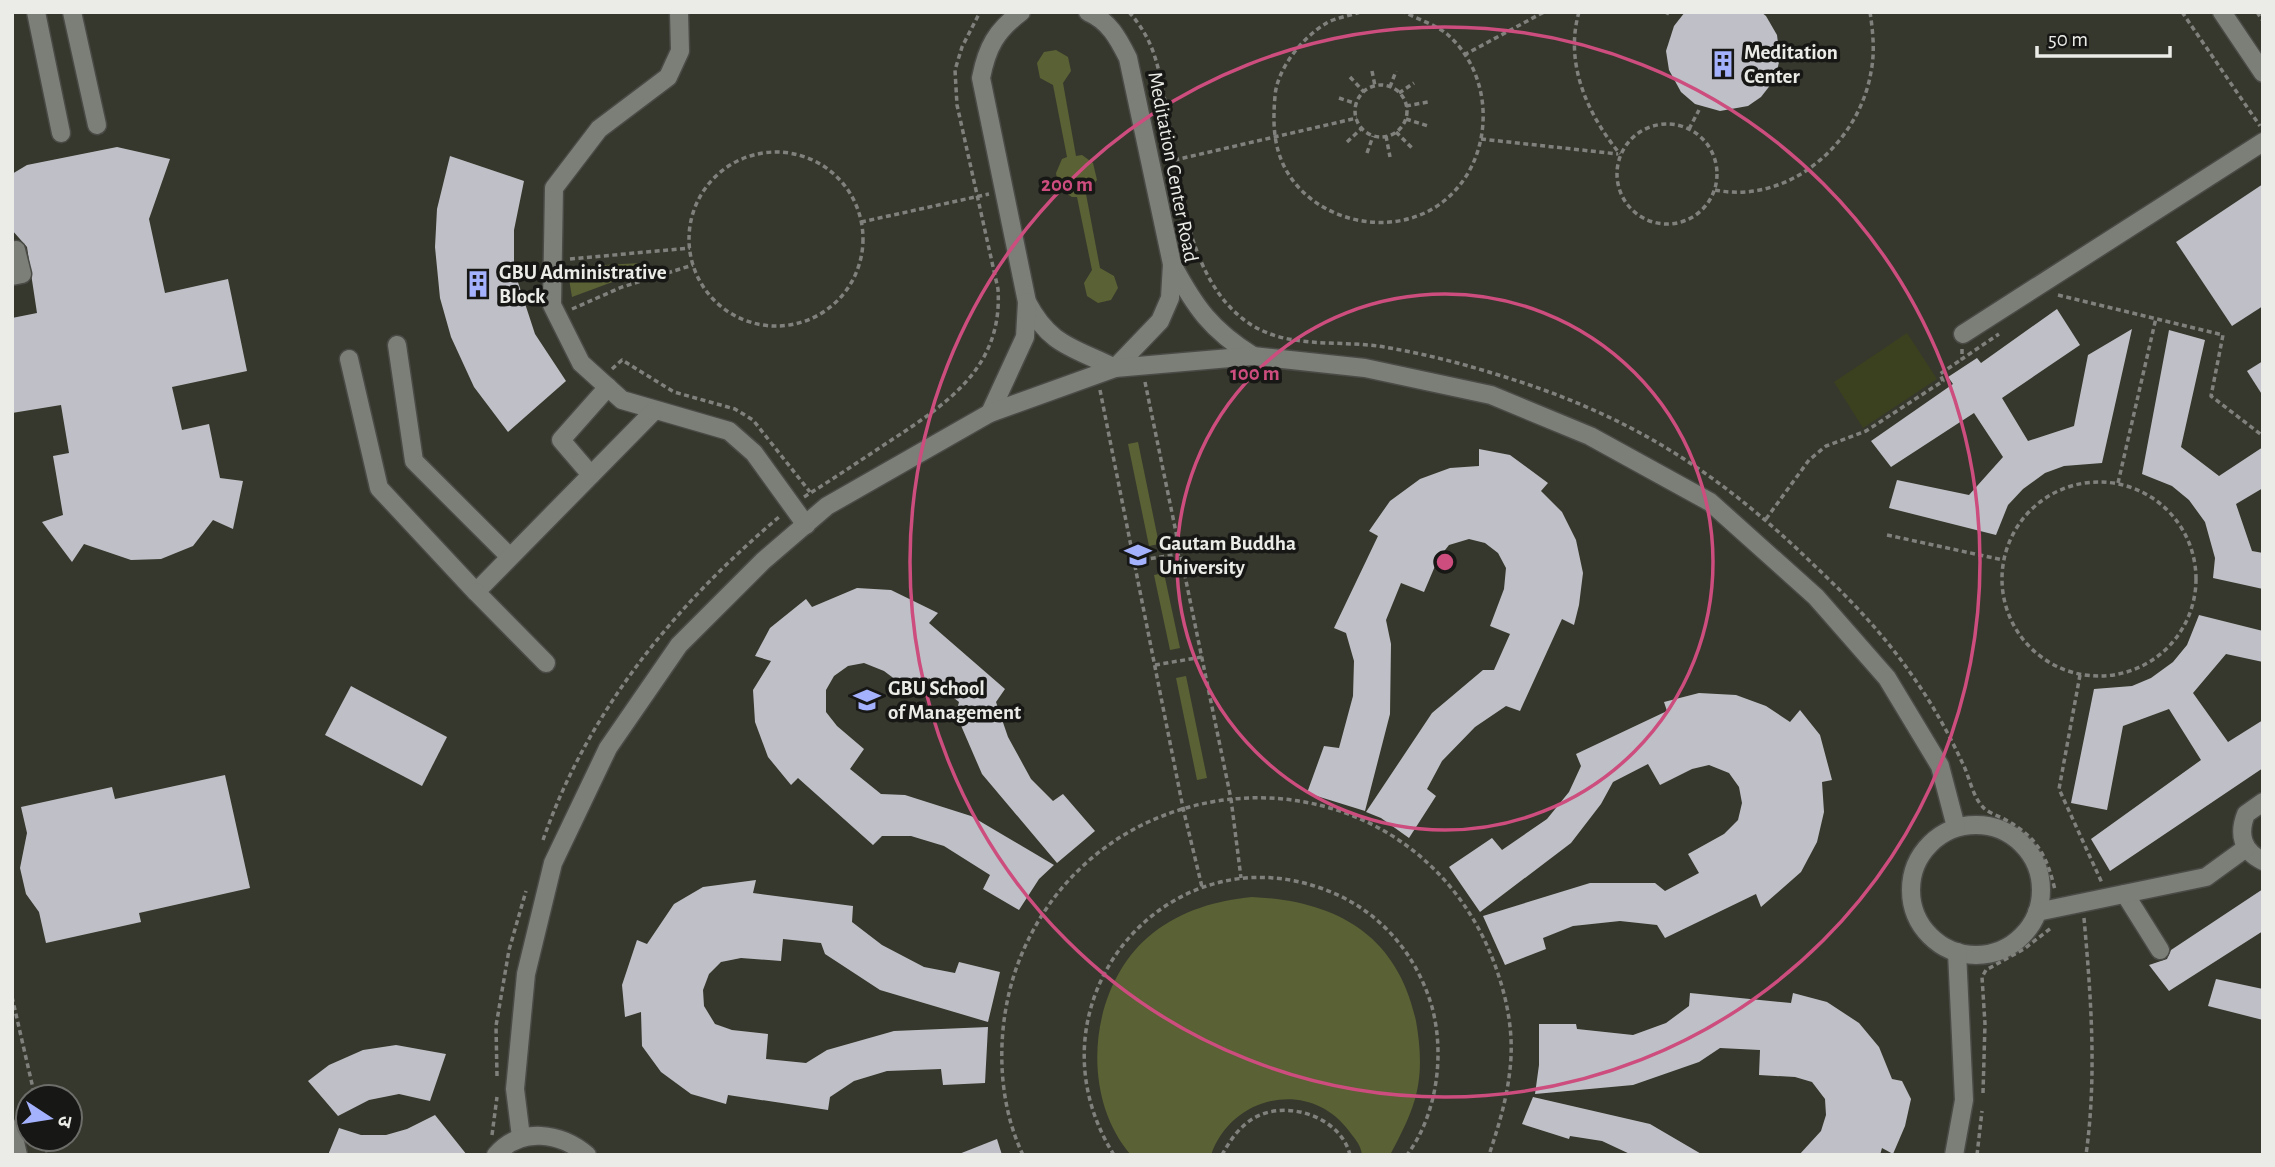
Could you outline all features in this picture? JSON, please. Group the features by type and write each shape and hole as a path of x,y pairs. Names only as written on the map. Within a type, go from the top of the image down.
{"lane":[{"path":"36,12 61,133"},
{"path":"72,12 97,125"},
{"path":"679,12 680,51 667,77 599,129 554,188 552,305 581,363 622,400 729,431 754,453 806,525"},
{"path":"990,414 1025,337 1027,302 981,78 986,52 994,36 1021,12"},
{"name":"Meditation Center Road","path":"1088,12 1098,16 1116,34 1128,58 1172,264 1170,298 1160,321 1115,368"},
{"path":"2222,12 2263,73"},
{"path":"1963,334 2263,142"},
{"path":"12,251 16,250 22,274 12,276"},
{"path":"1172,264 1197,310 1225,338 1253,356"},
{"path":"1027,302 1040,326 1056,341 1115,368"},
{"path":"397,345 414,461 510,557"},
{"path":"521,1137 515,1089 526,974 552,863 608,748 679,645 763,561 827,506 990,414 1115,368 1253,356 1365,368 1491,396 1590,436 1710,502 1816,597 1887,678 1940,766 1956,827"},
{"path":"349,359 379,488 546,663"},
{"path":"591,474 562,440 608,387"},
{"path":"476,592 654,411"},
{"path":"2263,802 2246,814 2242,825 2246,848 2263,861"},
{"path":"1978,824 2006,832 2028,849 2039,870 2042,896 2037,912 2021,939 1996,954 1974,957 1945,949 1925,933 1913,911 1909,888 1917,860 1938,836 1956,827 1978,824"},
{"path":"2037,912 2206,877 2246,848"},
{"path":"2125,894 2160,950"},
{"path":"1954,1155 1964,1100 1956,952"},
{"path":"12,1129 18,1155"},
{"path":"496,1155 503,1146 521,1137 543,1134 572,1142 587,1155"}],"path":[{"path":"1129,12 1146,32 1157,62 1201,267 1216,290 1241,317 1261,331 1288,340 1382,346 1440,359 1544,389 1598,411 1668,447 1723,483 1766,519 1872,623 1938,713 1982,808 2025,830 2042,848 2055,893 2081,889 2092,1028 2092,1113 2086,1155"},
{"path":"1360,12 1326,23 1296,49 1275,90 1272,127 1283,165 1311,200 1352,220 1389,223 1433,208 1461,184 1480,148 1485,105 1473,67 1446,33 1404,12"},
{"path":"1464,55 1544,12"},
{"path":"1579,12 1575,46 1578,76 1586,104 1601,130 1620,154"},
{"path":"1714,190 1752,193 1780,185 1808,170 1830,151 1850,127 1862,103 1871,72 1874,41 1870,12"},
{"path":"2182,12 2263,131"},
{"path":"2257,12 2263,21"},
{"path":"1372,71 1375,86"},
{"path":"1390,87 1396,71"},
{"path":"1350,77 1364,92"},
{"path":"1399,93 1414,83"},
{"path":"1375,86 1390,87 1399,93 1406,106 1406,119 1396,132 1386,136 1373,136 1362,128 1357,118 1357,104 1364,92 1375,86"},
{"path":"1339,98 1357,104"},
{"path":"1406,106 1428,102"},
{"path":"1689,129 1699,110"},
{"path":"1150,165 1357,118"},
{"path":"1406,119 1428,127"},
{"path":"1668,123 1689,129 1703,138 1714,155 1717,175 1714,190 1702,210 1685,221 1666,225 1647,220 1630,209 1620,193 1616,173 1620,154 1631,137 1648,127 1668,123"},
{"path":"1348,142 1362,128"},
{"path":"1396,132 1413,149"},
{"path":"1367,153 1373,136"},
{"path":"1386,136 1390,157"},
{"path":"1481,139 1620,154"},
{"path":"775,150 808,156 837,175 857,203 864,237 859,269 839,300 813,319 778,327 743,321 715,303 693,265 690,248 694,206 713,177 739,158 775,150"},
{"path":"861,222 1003,191"},
{"path":"551,260 690,248"},
{"path":"557,316 622,287 693,265"},
{"path":"2057,295 2223,335 2211,396 2263,436"},
{"path":"2119,483 2156,318"},
{"path":"1752,539 1809,460 1826,446 1866,431 1943,381 1940,374 2004,331"},
{"path":"1962,359 1963,334"},
{"path":"1142,366 1231,799 1241,878"},
{"path":"1097,374 1183,808 1202,887"},
{"path":"2078,483 2119,483 2152,497 2180,524 2195,560 2195,598 2181,634 2154,661 2120,675 2080,676 2045,661 2018,634 2003,595 2003,560 2019,523 2045,498 2078,483"},
{"path":"1887,535 2003,560"},
{"path":"1134,561 1181,554"},
{"path":"1155,665 1202,657"},
{"path":"2080,676 2059,789 2101,879 2105,899"},
{"path":"1023,1155 1003,1086 1001,1046 1010,988 1024,947 1049,903 1078,869 1114,840 1167,813 1183,808 1258,796 1308,801 1362,819 1400,841 1441,875 1473,918 1495,962 1508,1012 1511,1054 1506,1105 1489,1155"},
{"path":"1114,1155 1096,1122 1087,1092 1083,1059 1085,1032 1094,993 1112,958 1132,932 1159,908 1202,887 1241,878 1288,878 1315,885 1347,900 1385,926 1411,958 1427,990 1438,1040 1435,1089 1429,1113 1407,1155"},
{"path":"2073,924 2084,922"},
{"path":"1977,1155 1985,1024 1982,977 1986,970 2024,949 2050,928 2061,926"},
{"path":"12,997 32,1083"},
{"path":"1222,1155 1239,1129 1256,1116 1278,1111 1303,1112 1326,1121 1340,1135 1350,1155"}],"shaded area":[{"name":"Gautam Buddha University","path":"12,12 2263,12 2263,1155 12,1155"},
{"path":"1056,50 1068,57 1071,71 1063,83 1076,156 1082,155 1093,163 1097,180 1086,194 1100,268 1114,276 1118,288 1111,300 1098,303 1087,296 1084,283 1092,270 1077,197 1072,197 1058,188 1056,173 1062,159 1067,157 1053,85 1040,78 1037,63 1044,52"},
{"path":"641,263 642,271 572,297 567,267"},
{"path":"1907,333 1937,379 1863,428 1834,382"},
{"path":"1138,442 1159,544 1149,546 1128,444"},
{"path":"1164,573 1180,648 1170,650 1154,575"},
{"path":"1186,676 1207,778 1197,780 1176,678"},
{"path":"1252,897 1310,906 1336,915 1358,928 1378,945 1394,965 1407,991 1416,1021 1420,1065 1419,1082 1412,1108 1390,1155 1362,1155 1355,1139 1333,1114 1314,1104 1294,1099 1273,1101 1254,1107 1236,1118 1221,1135 1211,1155 1131,1155 1114,1130 1103,1102 1098,1071 1098,1040 1104,1009 1115,980 1132,954 1164,925 1200,908"}],"building":[{"name":"Meditation Center","path":"1685,12 1761,12 1766,16 1777,35 1780,58 1775,79 1761,97 1748,106 1720,111 1695,104 1681,92 1669,70 1666,51 1674,26"},
{"path":"117,147 170,159 149,219 165,293 228,279 247,371 172,387 182,430 209,424 220,478 243,481 233,529 213,520 193,546 161,559 131,560 84,544 72,562 42,522 63,515 53,456 69,453 61,405 12,413 12,318 37,313 27,247 12,230 12,174 27,165"},
{"name":"GBU Administrative Block","path":"450,156 524,181 514,230 514,270 535,334 566,381 508,432 474,387 451,337 440,298 435,247 437,209"},
{"path":"2263,184 2263,306 2232,326 2176,242"},
{"path":"2057,309 2080,345 2002,398 2028,441 2074,426 2088,355 2132,329 2102,463 2064,466 2045,473 2023,489 2008,505 1996,535 1889,508 1897,480 1969,495 2003,457 1974,413 1891,467 1871,441 1953,384 1948,377 1977,358 1981,363"},
{"path":"2169,330 2205,340 2181,447 2219,476 2263,447 2263,488 2236,504 2252,551 2263,553 2263,589 2213,578 2215,558 2205,522 2189,500 2172,486 2142,474"},
{"path":"2263,361 2263,396 2247,371"},
{"path":"1479,449 1510,455 1548,483 1541,491 1562,512 1576,540 1583,573 1579,605 1574,625 1562,619 1520,711 1506,706 1475,727 1442,761 1427,789 1436,796 1409,838 1381,818 1366,812 1432,713 1483,670 1494,670 1510,634 1490,626 1504,589 1506,568 1498,553 1485,543 1469,539 1449,545 1438,559 1424,592 1401,583 1386,620 1391,644 1390,714 1365,811 1307,793 1324,746 1339,748 1353,696 1354,661 1346,633 1334,628 1378,536 1369,531 1390,501 1420,479 1450,468 1479,466"},
{"path":"857,588 891,590 938,613 929,623 1005,689 996,702 1008,737 1031,779 1053,801 1063,794 1095,831 1057,863 982,774 956,714 959,702 929,678 916,695 884,671 864,663 848,666 834,676 826,690 826,712 837,726 864,749 850,769 881,794 905,795 971,816 1054,865 1039,879 1019,910 983,889 990,875 944,846 911,836 882,836 873,845 798,778 791,785 768,757 755,722 753,690 771,661 755,656 770,628 806,599 812,607"},
{"path":"2199,615 2263,631 2263,662 2226,654 2193,693 2228,742 2263,720 2263,768 2110,871 2091,839 2201,760 2169,709 2123,726 2107,810 2071,803 2094,689 2132,686 2151,678 2173,662 2187,645"},
{"path":"351,686 447,737 422,786 325,735"},
{"path":"1699,693 1736,695 1766,706 1790,722 1800,710 1820,735 1832,780 1822,782 1824,812 1817,842 1801,872 1761,907 1756,894 1665,938 1657,925 1620,921 1573,926 1543,938 1546,949 1505,965 1483,916 1590,883 1655,883 1665,891 1699,873 1688,854 1724,834 1738,820 1742,803 1739,787 1729,773 1709,765 1692,769 1660,785 1648,764 1613,782 1601,804 1571,843 1480,912 1449,867 1492,838 1502,850 1547,819 1569,792 1581,766 1576,754 1667,711 1664,702"},
{"path":"225,775 250,888 139,913 141,922 46,943 39,912 26,894 20,868 27,833 21,807 112,787 115,799"},
{"path":"756,880 753,893 853,906 852,922 882,945 924,967 955,973 959,962 1000,972 988,1022 880,990 825,954 821,943 783,939 781,961 741,958 721,962 709,974 703,990 704,1006 715,1024 732,1030 768,1034 766,1059 806,1063 827,1050 894,1031 988,1027 985,1083 943,1085 941,1069 887,1071 854,1081 830,1097 828,1110 728,1095 726,1104 691,1094 661,1072 642,1046 641,1012 625,1017 622,985 637,940 647,944 674,904 703,887"},
{"path":"2263,889 2263,931 2169,991 2149,965 2167,959 2171,950"},
{"path":"2216,979 2263,989 2263,1020 2208,1006"},
{"path":"1690,993 1791,1003 1793,993 1827,1002 1859,1023 1879,1047 1892,1079 1902,1081 1911,1099 1905,1126 1893,1154 1882,1148 1880,1155 1799,1155 1821,1131 1826,1115 1825,1099 1812,1082 1795,1077 1759,1075 1760,1050 1720,1048 1699,1062 1633,1085 1535,1094 1539,1065 1539,1024 1576,1024 1577,1029 1633,1035 1666,1023 1689,1006"},
{"path":"396,1045 446,1054 430,1101 399,1094 369,1100 338,1116 308,1081 329,1065 363,1050"},
{"path":"1533,1097 1650,1124 1703,1155 1632,1155 1602,1141 1570,1136 1569,1139 1522,1124"},
{"path":"435,1115 467,1155 328,1155 339,1128 361,1135 386,1135 407,1129"},
{"path":"997,1139 1002,1155 959,1155 959,1154"}],"place":[{"name":"Meditation Center","path":"1723,64"},
{"name":"GBU Administrative Block","path":"478,284"},
{"name":"Gautam Buddha University","path":"1138,555"},
{"name":"GBU School of Management","path":"867,700"}]}
